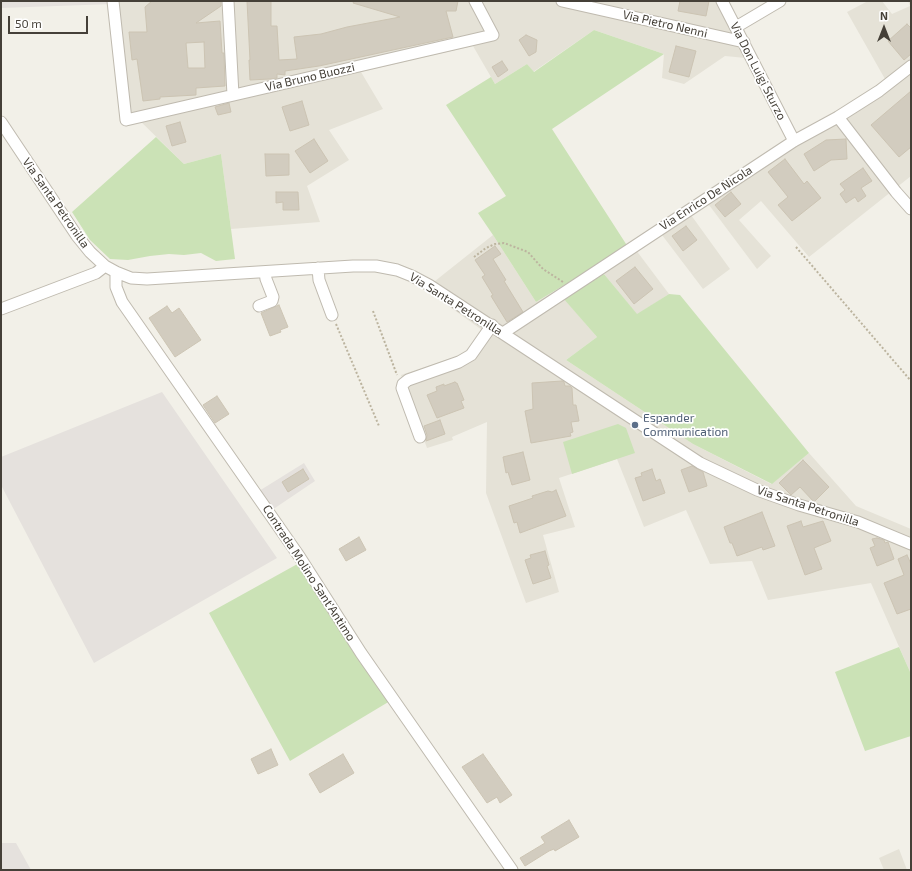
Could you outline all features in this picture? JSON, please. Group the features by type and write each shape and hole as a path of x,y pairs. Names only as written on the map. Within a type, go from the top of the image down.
{"street":[{"path":"228,1 233,95"},
{"name":"Via Bruno Buozzi","path":"116,3 126,120 493,35 475,1"},
{"name":"Via Pietro Nenni","path":"562,1 574,2 744,42"},
{"name":"Via Don Luigi Sturzo","path":"722,1 794,141"},
{"path":"736,27 780,1"},
{"name":"Via Enrico De Nicola","path":"503,333 794,141 838,117 879,91 911,66"},
{"path":"838,117 911,209"},
{"name":"Via Santa Petronilla","path":"1,122 77,236 90,252 105,266 116,272 131,278 147,279 353,266 376,266 397,270 429,285 711,469 799,506 858,522 911,544"},
{"path":"2,306 96,273 105,266"},
{"path":"318,268 319,280 332,315"},
{"name":"Contrada Molino Sant'Antimo","path":"116,272 116,287 122,302 300,556 361,653 512,870"},
{"path":"259,306 272,300 273,298 265,272"},
{"path":"420,437 402,388 403,384 408,380 459,362 471,355 492,325"}],"path":[{"path":"474,257 486,248 495,244 504,243 528,252 543,269 564,282 576,285"},
{"path":"796,247 911,381"},
{"path":"373,311 399,380 403,384"},
{"path":"332,315 379,426"}],"shaded area":[{"path":"1,1 112,1 113,4 1,8"},
{"path":"112,1 727,1 756,59 725,56 684,84 662,78 664,54 594,30 533,72 527,64 495,84 473,46 361,72 383,109 329,130 349,160 307,186 320,222 231,229 221,154 184,164 130,111"},
{"path":"868,1 882,1 892,14 910,6 908,1 911,1 911,176 809,257 761,201 739,220 771,256 757,269 709,205 885,79 847,12"},
{"path":"691,215 730,269 703,289 662,235"},
{"path":"493,235 536,302 557,290 597,337 566,360 693,444 771,484 809,453 856,506 911,529 911,674 871,583 768,600 752,561 710,564 686,510 644,527 617,459 559,478 575,527 543,535 559,592 526,603 486,493 487,422 452,437 453,440 427,448 401,375 469,352 482,330 425,289"},
{"path":"636,250 669,294 637,315 604,274"},
{"path":"162,392 277,558 94,663 1,485 1,457"},
{"path":"304,463 315,481 272,510 259,491"},
{"path":"1,843 16,843 31,870 1,870"},
{"path":"899,849 907,870 884,870 879,858"}],"green space":[{"path":"594,30 664,54 552,129 628,247 536,302 478,213 506,196 446,105 491,77 495,84 527,64 534,72"},
{"path":"156,137 184,164 221,154 235,259 216,261 201,253 184,255 169,254 128,260 110,259 90,240 72,212"},
{"path":"604,274 637,314 669,294 680,295 809,453 772,484 693,444 566,360 597,337 563,298"},
{"path":"618,424 626,428 635,453 572,474 563,442"},
{"path":"301,562 390,701 290,761 209,613"},
{"path":"899,647 911,674 911,736 865,751 835,672"}],"building":[{"path":"152,1 221,1 221,6 196,23 220,21 222,53 224,53 225,86 196,88 196,95 160,97 160,99 143,101 137,59 132,60 129,32 147,32 145,7","holes":["204,42 205,68 188,68 186,43"]},
{"path":"247,1 271,1 271,26 277,26 279,60 297,59 294,37 321,34 347,27 400,17 353,3 354,1 458,1 456,11 446,11 453,37 319,66 285,71 285,75 277,74 277,78 250,80"},
{"path":"680,1 709,1 706,16 678,11"},
{"path":"907,24 911,28 911,54 904,60 888,41"},
{"path":"526,35 537,40 536,52 529,56 519,40"},
{"path":"676,46 696,51 689,77 669,72"},
{"path":"502,61 508,70 498,77 492,67"},
{"path":"911,91 911,147 899,157 871,125"},
{"path":"302,101 309,125 290,131 282,107"},
{"path":"229,103 231,112 218,115 215,107"},
{"path":"180,122 186,142 172,146 166,126"},
{"path":"314,139 328,161 310,173 295,151"},
{"path":"846,139 847,159 831,160 814,171 804,154 826,140"},
{"path":"265,154 289,154 289,175 266,176"},
{"path":"785,159 804,184 807,181 821,198 792,221 778,205 788,197 768,172"},
{"path":"863,168 872,181 861,188 866,196 858,202 855,197 846,203 840,194 845,190 840,184"},
{"path":"276,192 298,192 299,210 283,210 283,202 276,203"},
{"path":"731,192 741,204 725,217 715,205"},
{"path":"686,226 697,240 683,251 672,236"},
{"path":"495,246 501,254 493,259 506,280 504,281 523,312 507,322 491,296 493,295 482,277 485,275 475,260"},
{"path":"635,267 653,289 634,304 616,281"},
{"path":"279,305 288,327 280,330 281,332 270,336 261,313"},
{"path":"167,306 172,313 179,308 201,340 175,357 149,318"},
{"path":"455,382 457,383 464,400 461,401 464,408 437,418 427,395 437,391 436,387"},
{"path":"564,382 565,386 570,386 572,388 573,405 576,405 579,421 571,422 573,432 570,433 571,436 531,443 525,411 533,409 532,383"},
{"path":"217,396 229,414 215,423 203,405"},
{"path":"440,420 445,434 426,441 427,435 424,426"},
{"path":"523,452 530,480 512,485 508,472 506,473 503,457"},
{"path":"803,460 829,487 814,502 800,487 791,495 779,483"},
{"path":"692,466 703,472 707,486 689,492 681,470"},
{"path":"303,469 309,479 288,492 282,482"},
{"path":"652,469 656,481 660,479 665,493 643,501 635,478 642,476 641,473"},
{"path":"556,490 566,516 520,533 517,522 514,523 509,506 533,498 532,496"},
{"path":"762,512 775,546 763,550 762,547 737,556 724,527"},
{"path":"801,521 803,527 823,521 831,541 814,548 822,569 805,575 787,526"},
{"path":"359,537 366,550 346,561 339,549"},
{"path":"877,538 884,540 885,543 888,542 894,559 877,566 870,548 875,546 872,539"},
{"path":"545,551 549,565 547,566 551,578 533,584 525,560 531,558 530,555"},
{"path":"907,555 911,564 911,609 897,614 884,583 904,575 898,559"},
{"path":"271,749 278,765 258,774 251,759"},
{"path":"343,754 354,773 320,793 309,774"},
{"path":"483,754 512,795 500,803 497,797 487,803 462,767"},
{"path":"569,820 579,837 555,851 554,849 549,851 525,866 520,858 545,843 541,837"}],"place":[{"name":"Espander Communication","path":"635,425"}]}
